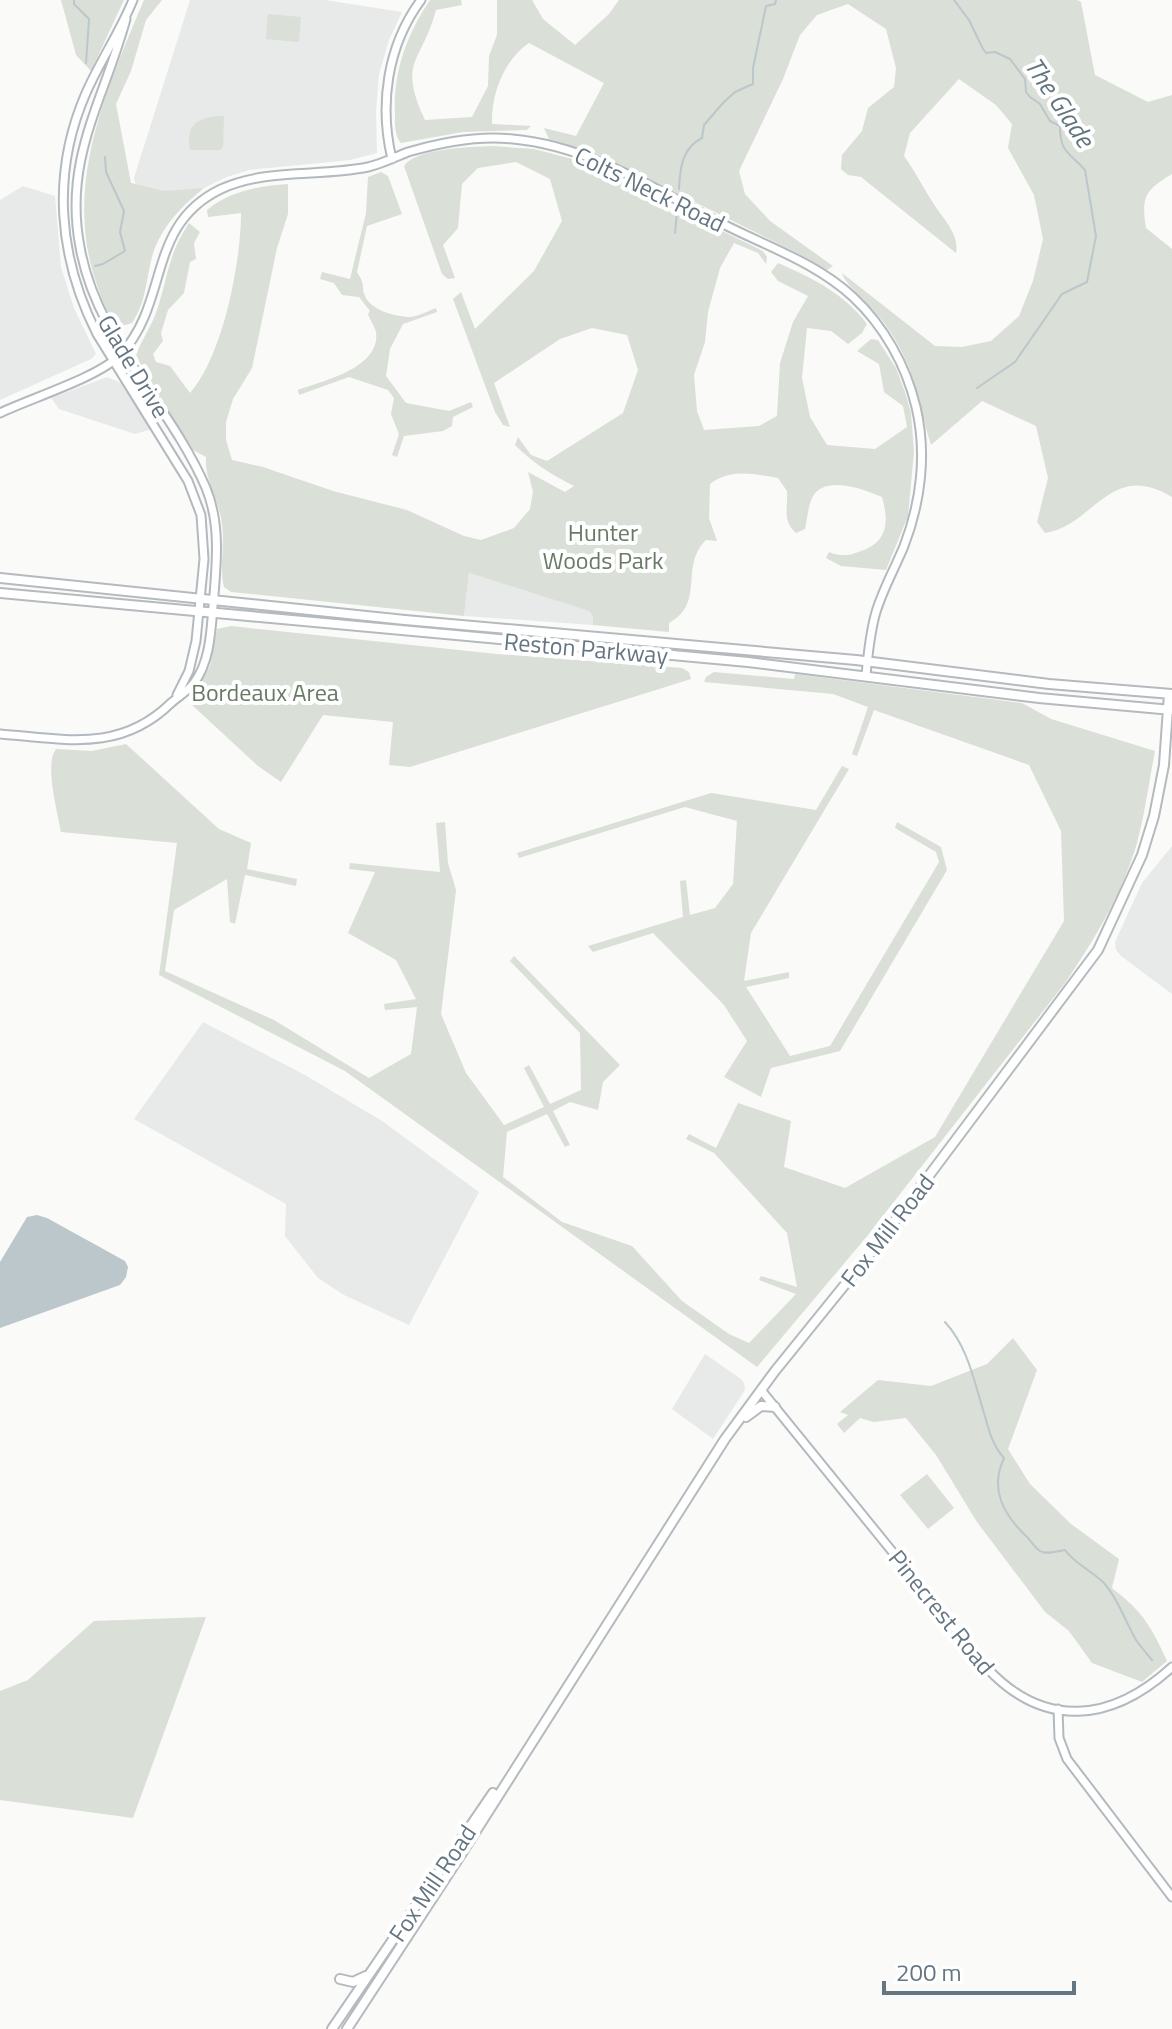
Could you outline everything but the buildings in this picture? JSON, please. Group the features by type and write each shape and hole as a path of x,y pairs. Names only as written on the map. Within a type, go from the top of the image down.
{"main road":[{"name":"Reston Parkway","path":"0,578 507,630 868,661 1049,684 1170,694"},
{"name":"Reston Parkway","path":"0,593 866,675 1039,698 1170,710"},
{"name":"Fox Mill Road","path":"347,2029 736,1425 885,1235 1098,950 1146,842 1160,790 1170,694"},
{"path":"736,1425 761,1406 775,1407"},
{"name":"Fox Mill Road","path":"332,2029 534,1738"},
{"path":"340,1979 356,1981 370,1973"}],"street":[{"name":"Glade Drive","path":"0,734 84,740 108,738 146,724 190,688 200,672 207,649 217,534 207,489 100,311 87,278 78,235 75,200 84,138 133,0"},
{"path":"392,159 386,112 389,78 401,34 421,0"},
{"name":"Glade Drive","path":"126,19 78,113 66,159 62,201 75,286 90,320 195,497 204,539 199,612 191,665 174,700"},
{"name":"Colts Neck Road","path":"0,413 92,373 114,361 123,352 150,308 166,247 181,222 200,203 222,189 252,179 353,170 434,145 490,138 535,141 573,151 632,176 821,274 864,308 890,342 906,374 917,412 922,450 917,503 906,542 875,615 866,675"},
{"name":"Pinecrest Road","path":"761,1390 997,1679 1030,1701 1058,1709"},
{"path":"1172,1667 1151,1686 1124,1702 1087,1711 1058,1709 1059,1738 1067,1759 1172,1897"}],"shaded area":[{"path":"190,0 325,0 402,12 389,40 379,74 377,153 350,160 249,170 188,191 168,192 136,186 134,178"},
{"path":"23,186 55,196 61,267 74,308 96,354 0,400 0,200"},
{"path":"107,377 121,383 152,429 135,434 59,409 51,398"},
{"path":"469,573 593,612 593,625 464,616"},
{"path":"1172,846 1172,994 1121,956 1115,942 1142,883"},
{"path":"203,1022 305,1075 382,1121 479,1192 409,1325 344,1295 318,1278 285,1236 286,1204 134,1119"},
{"path":"37,1215 125,1261 128,1267 126,1277 120,1285 0,1328 0,1262 27,1217"},
{"path":"705,1354 741,1379 745,1390 713,1439 672,1409"}],"green space":[{"path":"61,0 124,0 91,71 76,55"},
{"path":"144,0 162,0 146,20 131,71 116,104 131,183 164,191 204,188 180,211 160,237 140,307 132,323 122,326 109,314 103,302 87,248 84,212 86,175 103,104"},
{"path":"430,0 461,0 462,5 436,10 415,62 413,85 425,120 472,117 488,86 489,56 497,35 497,0 532,0 543,19 575,45 609,14 619,0 1081,2 1095,75 1148,102 1172,95 1172,174 1147,195 1144,209 1146,228 1172,249 1172,497 1151,487 1133,486 1117,490 1062,528 1045,533 1037,522 1048,478 1036,426 982,401 931,445 913,380 901,350 881,319 842,273 935,346 962,347 991,341 1019,316 1033,281 1043,239 1034,195 1008,148 1012,124 996,105 959,79 910,133 904,156 953,232 956,253 861,177 848,175 841,169 842,155 862,131 868,108 894,87 896,68 886,29 848,4 817,15 800,35 783,79 739,171 745,194 770,221 833,266 827,270 604,157 549,139 544,128 576,136 604,83 529,43 506,68 492,113 492,124 531,126 527,130 463,132 401,143 395,125 399,68 408,40"},
{"path":"268,14 301,17 299,42 266,39"},
{"path":"224,116 223,147 220,150 190,150 190,133 196,123"},
{"name":"Hunter Woods Park","path":"492,146 534,149 580,161 763,251 767,257 766,264 758,253 734,243 720,268 708,312 705,342 694,375 697,411 704,430 759,426 777,416 780,363 793,322 808,296 778,281 771,272 778,263 827,288 858,313 867,324 862,333 848,344 831,331 807,328 802,378 810,417 827,445 875,449 907,427 903,406 884,392 879,364 857,351 871,339 878,340 896,368 911,413 914,452 908,516 886,570 841,566 826,558 829,552 849,555 877,542 886,522 882,497 844,486 825,487 812,498 805,529 796,533 787,519 787,491 778,478 734,474 710,484 709,518 717,541 706,540 698,550 687,605 669,623 669,632 593,625 593,616 589,611 469,573 464,616 231,592 224,587 222,524 207,474 206,457 193,450 182,436 136,356 155,316 172,256 189,223 200,232 194,243 196,259 190,262 184,293 168,310 161,333 163,341 153,354 156,362 170,366 190,393 202,377 221,333 238,257 241,213 208,217 207,210 225,198 256,188 288,184 288,214 277,248 252,368 233,399 226,422 226,440 232,460 407,510 464,536 481,540 514,528 530,509 533,492 528,472 565,492 574,486 543,468 515,445 518,437 531,455 547,461 623,413 638,370 627,335 592,328 560,339 494,383 510,427 503,425 495,412 453,299 461,292 475,329 534,271 562,221 550,179 516,162 478,168 462,184 458,228 443,245 455,278 448,279 442,274 404,166 410,160 431,152"},
{"path":"381,172 388,176 402,214 367,226 357,272 365,296 373,306 392,314 411,317 436,308 437,312 403,324 390,349 386,376 406,403 449,411 471,402 473,407 453,417 452,426 443,431 404,436 397,457 392,455 399,434 391,414 394,398 388,390 349,377 299,395 298,390 360,364 375,344 376,332 368,314 370,311 359,297 342,295 334,283 320,279 322,272 350,279 366,213 368,177"},
{"name":"Bordeaux Area","path":"231,626 497,654 682,668 689,672 691,679 410,767 389,765 393,722 323,715 281,782 258,766 191,704 210,666 217,629"},
{"path":"714,672 794,679 795,674 1022,703 1051,719 1155,751 1131,862 1107,916 1076,966 868,1235 757,1367 345,1071 159,975 177,843 61,832 51,766 56,749 92,751 126,744 219,829 251,843 247,869 297,879 296,886 245,875 235,924 230,922 227,879 174,910 165,971 274,1020 369,1078 411,1054 417,1007 385,1010 384,1004 416,999 396,960 348,933 375,872 349,869 350,863 440,872 436,823 445,822 448,863 456,890 441,1014 466,1073 504,1125 544,1107 524,1068 529,1065 550,1104 581,1090 580,1033 510,961 514,956 620,1065 603,1082 598,1110 570,1102 553,1111 570,1145 565,1147 547,1114 507,1132 503,1177 562,1222 632,1246 682,1301 729,1334 749,1343 796,1294 759,1280 761,1276 797,1287 787,1233 714,1153 686,1139 689,1134 716,1148 738,1103 791,1121 784,1167 845,1188 935,1137 1064,921 1061,831 1029,765 874,710 857,756 852,754 868,707 833,694 704,682"},
{"path":"842,766 849,769 751,933 744,981 789,972 789,978 746,987 790,1056 830,1046 939,862 936,852 895,828 897,822 941,847 947,870 840,1051 771,1068 761,1097 724,1077 747,1041 724,1005 653,933 593,952 588,946 683,917 680,881 686,880 690,915 715,908 733,884 737,821 685,807 519,858 517,853 711,793 816,810"},
{"path":"1013,1338 1037,1370 1008,1449 1030,1484 1071,1524 1119,1559 1112,1588 1145,1620 1167,1661 1142,1682 1092,1663 1069,1631 1045,1612 977,1522 936,1455 906,1418 874,1422 860,1418 844,1433 837,1424 848,1415 840,1412 878,1380 931,1386 987,1364"},
{"path":"927,1474 954,1508 928,1529 900,1495"},
{"path":"206,1617 133,1818 0,1800 0,1691 28,1680 94,1621"}],"waterway":[{"path":"74,0 74,4 89,19 86,63"},
{"path":"679,189 683,159 690,147 702,138 704,125 735,92 753,84 753,68 766,6 775,4 776,0"},
{"name":"The Glade","path":"954,0 969,20 986,53 995,52 1010,59 1025,79 1026,92 1040,104 1050,121 1060,126 1064,147 1085,170 1096,236 1087,282 1062,294 1015,362 977,388"},
{"path":"95,266 125,251 120,232 124,211 106,172 105,157"},
{"path":"675,233 677,213"},
{"path":"945,1322 965,1353 991,1437 1004,1458 998,1481 1006,1511 1038,1550 1046,1553 1065,1550 1104,1583 1118,1603 1136,1640 1152,1660"}]}
